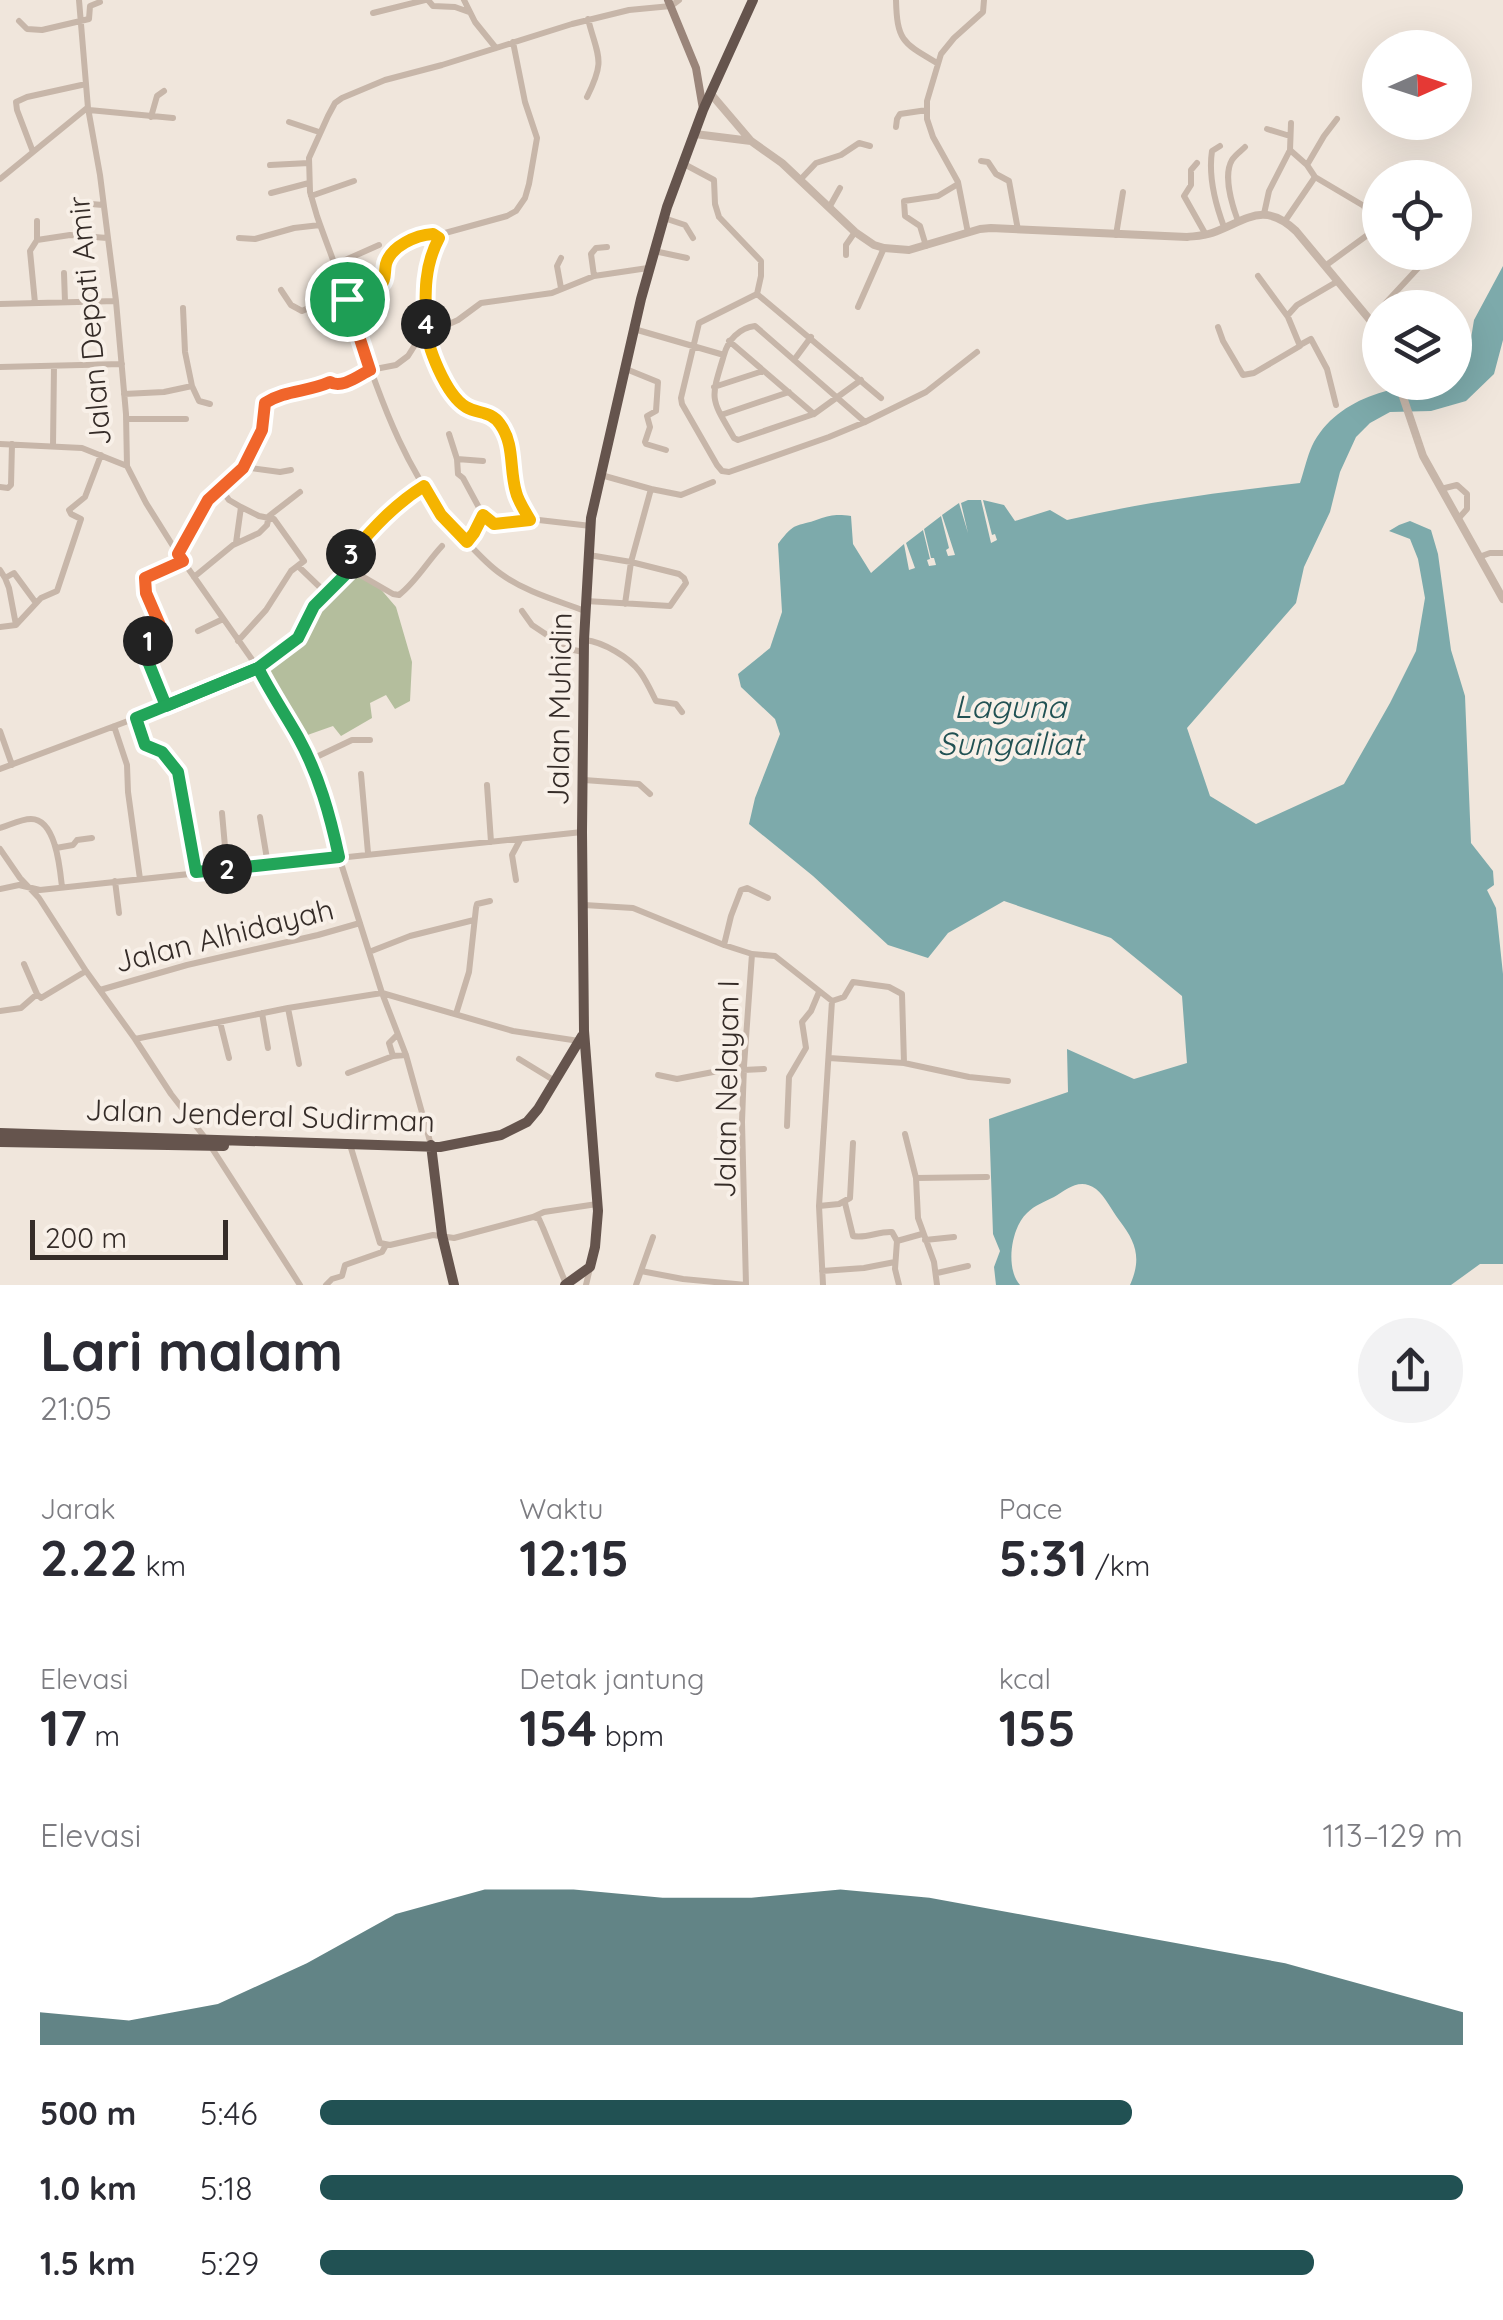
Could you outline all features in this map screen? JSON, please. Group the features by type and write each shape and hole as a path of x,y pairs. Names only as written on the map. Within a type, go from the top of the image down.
{"highway":[{"path":"695,134 753,0"},
{"name":"Jalan Muhidin","path":"590,1267 597,1204 582,1036 584,610 588,555 600,475 649,268 695,134"},
{"name":"Jalan Jenderal Sudirman","path":"0,1133 435,1148 501,1135 527,1122 582,1036"},
{"path":"564,1066 586,1069"},
{"name":"Jalan Jenderal Sudirman","path":"0,1142 435,1148"},
{"name":"Jalan Depati Amir","path":"435,1148 442,1236 454,1285"},
{"path":"566,1285 590,1267"}],"main road":[{"path":"673,2 696,68 703,110"},
{"path":"696,68 718,78"}],"street":[{"name":"Jalan Depati Amir","path":"78,0 88,109 116,301 127,466 181,557 258,668 310,760 435,1148"},
{"path":"373,13 426,0 433,6 470,12"},
{"path":"464,0 496,48"},
{"path":"896,0 896,19 903,41 936,63"},
{"path":"968,233 958,184 933,137 926,100 936,63 954,38 983,12 984,0"},
{"path":"19,21 35,31 81,21 90,18 91,5 100,2"},
{"path":"588,555 679,574 686,583 670,606 625,604 584,610 529,590 502,575 441,515 397,439 379,398 320,225 308,163 319,132 342,98 385,80 588,19 673,2"},
{"path":"587,97 600,69 588,19"},
{"path":"517,41 525,102 537,138 525,198 516,212 439,238 426,277 437,365 464,406 488,414 502,426 512,450 516,494 530,520"},
{"path":"33,152 16,102 86,84"},
{"path":"151,117 157,96 164,92"},
{"path":"711,94 751,142 800,180 855,232 884,248 909,250 991,228 1187,237 1264,214 1286,221 1362,310"},
{"path":"0,179 88,109 173,118"},
{"path":"896,127 900,114 927,110"},
{"path":"1308,165 1337,119"},
{"path":"289,122 319,132"},
{"path":"1264,214 1269,191 1290,150 1291,123"},
{"path":"1267,129 1290,136"},
{"path":"695,134 751,142"},
{"path":"800,180 816,162 841,155 859,143 870,146"},
{"path":"1220,146 1212,152 1210,168 1224,227"},
{"path":"1238,221 1229,168 1245,147"},
{"path":"1290,150 1308,165 1315,177 1362,205"},
{"path":"981,162 988,162 996,174 1009,180 1018,230"},
{"path":"270,165 308,163"},
{"path":"683,163 714,180 719,218 759,258 757,294"},
{"path":"1197,163 1191,170 1184,196 1206,234"},
{"path":"1286,221 1315,177"},
{"path":"312,196 354,181"},
{"path":"271,193 309,183"},
{"path":"926,246 920,226 905,216 904,201 938,196 958,184"},
{"path":"830,206 840,188"},
{"path":"1116,235 1123,192"},
{"path":"80,203 102,205"},
{"path":"664,218 685,225 693,238"},
{"path":"35,303 30,251 37,240 37,221"},
{"path":"238,238 255,239 320,225"},
{"path":"846,256 846,245 855,232"},
{"path":"281,290 291,305 302,311 380,285 387,260 398,248 426,234 439,238"},
{"path":"37,240 70,235 107,238"},
{"path":"1325,266 1362,238"},
{"path":"334,265 380,244"},
{"path":"594,276 590,254 596,248 607,247"},
{"path":"858,307 884,248"},
{"path":"654,251 687,258"},
{"path":"561,288 558,266 562,258"},
{"path":"166,706 143,649 162,630 145,581 147,576 181,557 204,506 243,468 262,430 262,408 266,401 396,365 408,356 420,337 470,314 481,303 552,292 594,276 649,268"},
{"path":"1397,290 1416,270"},
{"path":"64,273 65,302"},
{"path":"1258,276 1288,317 1300,345"},
{"path":"1288,317 1297,305 1338,281"},
{"path":"757,294 881,398"},
{"path":"757,294 700,322 692,346 681,402 722,471 750,466 866,422 933,388 977,352"},
{"path":"0,304 116,301"},
{"path":"183,308 185,352 192,386 199,401 210,404"},
{"path":"861,380 837,397 814,414 740,440 734,438 713,398 730,341 755,326 794,360 837,397 866,422"},
{"path":"1218,327 1229,353 1246,375 1254,374 1311,339 1325,364 1336,405"},
{"path":"634,330 724,355"},
{"path":"794,360 811,338"},
{"path":"730,341 814,414"},
{"path":"0,367 122,364"},
{"path":"53,446 54,366"},
{"path":"625,369 658,382 656,411 647,416 650,427 644,442 666,450"},
{"path":"714,388 764,371"},
{"path":"124,394 192,386"},
{"path":"721,415 789,392"},
{"path":"1404,400 1423,456 1503,599"},
{"path":"126,419 186,419"},
{"path":"448,434 458,474 464,478 483,515 494,524 542,520 591,526"},
{"path":"0,444 82,448 127,466"},
{"path":"0,488 11,486 12,444"},
{"path":"0,627 16,625 42,597 56,592 81,519 70,510 85,496 101,456"},
{"path":"457,459 483,461"},
{"path":"243,468 291,470"},
{"path":"600,475 680,494 712,482"},
{"path":"1441,488 1458,485 1467,494 1467,509 1458,519"},
{"path":"0,769 258,668 298,638 313,607 350,570 351,554 398,504 424,486"},
{"path":"625,604 631,562 651,488"},
{"path":"221,489 241,508 270,516 304,558 238,641"},
{"path":"194,577 236,543 259,533 270,516 300,492"},
{"path":"236,543 241,508"},
{"path":"467,542 483,515"},
{"path":"350,570 399,595 442,546"},
{"path":"1480,557 1503,552"},
{"path":"299,566 326,594"},
{"path":"0,570 9,588 16,625"},
{"path":"5,578 14,573 36,603"},
{"path":"522,612 560,647 600,643 640,671 656,701 676,704 682,712"},
{"path":"198,631 223,619"},
{"path":"136,718 145,745 162,752 178,772 196,872"},
{"path":"114,726 127,766 140,878"},
{"path":"0,731 12,765"},
{"path":"310,760 352,740 370,740"},
{"path":"362,774 368,854"},
{"path":"584,780 639,784 650,794"},
{"path":"487,786 491,842"},
{"path":"222,813 226,869"},
{"path":"260,817 268,865"},
{"path":"0,828 26,820 44,824 56,848 62,887"},
{"path":"0,889 16,885 40,890 582,832"},
{"path":"56,848 92,838"},
{"path":"516,880 512,854 521,838"},
{"path":"0,849 209,1143 300,1285"},
{"path":"116,882 119,913"},
{"path":"724,946 741,890 747,888 768,898"},
{"path":"456,1014 469,972 477,904 490,901"},
{"name":"Jalan Nelayan I","path":"582,905 632,908 752,954 744,1068 746,1285"},
{"path":"369,952 428,930 474,920"},
{"name":"Jalan Alhidayah","path":"100,990 360,923"},
{"path":"752,954 775,956 832,1002 819,1206 822,1285"},
{"path":"24,964 40,998 86,971"},
{"path":"832,1002 844,997 854,982 902,994 904,1064"},
{"path":"787,1126 790,1077 806,1048 802,1022 819,992"},
{"path":"135,1039 382,993 528,1034 582,1036"},
{"path":"0,1010 20,1008 37,994"},
{"path":"288,1008 299,1064"},
{"path":"262,1014 268,1048"},
{"path":"220,1022 229,1058"},
{"path":"393,1056 389,1043 397,1035"},
{"path":"348,1073 406,1055"},
{"path":"829,1058 904,1064 1008,1082"},
{"path":"520,1059 555,1081"},
{"path":"658,1075 677,1079 744,1068 764,1070"},
{"path":"905,1134 916,1178 918,1218 937,1285"},
{"path":"819,1206 850,1198 852,1143"},
{"path":"351,1148 378,1240 386,1246"},
{"path":"916,1178 986,1177"},
{"path":"844,1202 853,1236 892,1232 897,1241 895,1262 900,1285"},
{"path":"326,1285 342,1276 345,1264 382,1252 386,1246 433,1235 454,1238 544,1212 597,1204"},
{"path":"533,1217 543,1228 566,1285"},
{"path":"636,1285 653,1237"},
{"path":"897,1241 954,1237"},
{"path":"822,1271 895,1262"},
{"path":"936,1273 968,1266"},
{"path":"586,1285 590,1267"},
{"path":"641,1271 697,1283 746,1285"}],"green space":[{"path":"347,572 378,586 396,607 412,662 410,701 395,709 386,695 370,703 372,718 341,736 333,726 299,738 259,671 297,640 314,606"}],"water":[{"name":"Laguna Sungailiat","path":"1503,266 1503,340 1494,374 1472,395 1472,332 1474,320"},
{"name":"Laguna Sungailiat","path":"1467,400 1431,411 1390,412 1356,437 1340,472 1330,512 1304,567 1296,603 1187,728 1210,796 1256,824 1344,784 1416,651 1425,598 1418,559 1410,539 1389,531 1410,521 1431,530 1451,650 1465,696 1471,843 1493,871 1494,885 1487,890 1496,908 1503,974 1503,1264 1480,1264 1451,1285 1130,1285 1136,1258 1130,1236 1099,1192 1079,1184 1036,1206 1021,1220 1011,1259 1020,1285 996,1285 994,1267 1000,1251 993,1234 989,1119 1068,1092 1067,1049 1134,1079 1187,1063 1182,996 1111,938 1004,901 948,933 928,958 888,945 749,824 780,734 775,719 741,687 738,674 770,648 782,612 778,544 796,526 831,516 851,516 853,544 871,573 904,544 909,570 915,568 906,543 923,530 929,566 936,565 924,529 941,516 948,556 955,555 942,515 959,503 968,533 961,503 968,500 981,500 991,543 997,540 992,535 983,500 1004,505 1015,521 1050,510 1067,520 1183,498 1300,483 1312,446 1323,428 1355,403"}],"route":[{"path":"347,299 370,370 340,384 330,382 291,391 265,403 262,430 243,468 204,506 178,554 183,561 145,578 146,593 162,630 143,647 166,706 258,668 318,778 339,857 196,872 178,772 162,752 145,745 136,718 258,668 283,651 298,638 314,606 350,570 351,554 390,511 424,486 441,515 467,542 483,515 492,524 530,520 516,494 512,450 502,426 494,417 464,406 452,392 426,333 426,277 439,238 426,234 410,240 389,257 380,285 347,299"}]}
